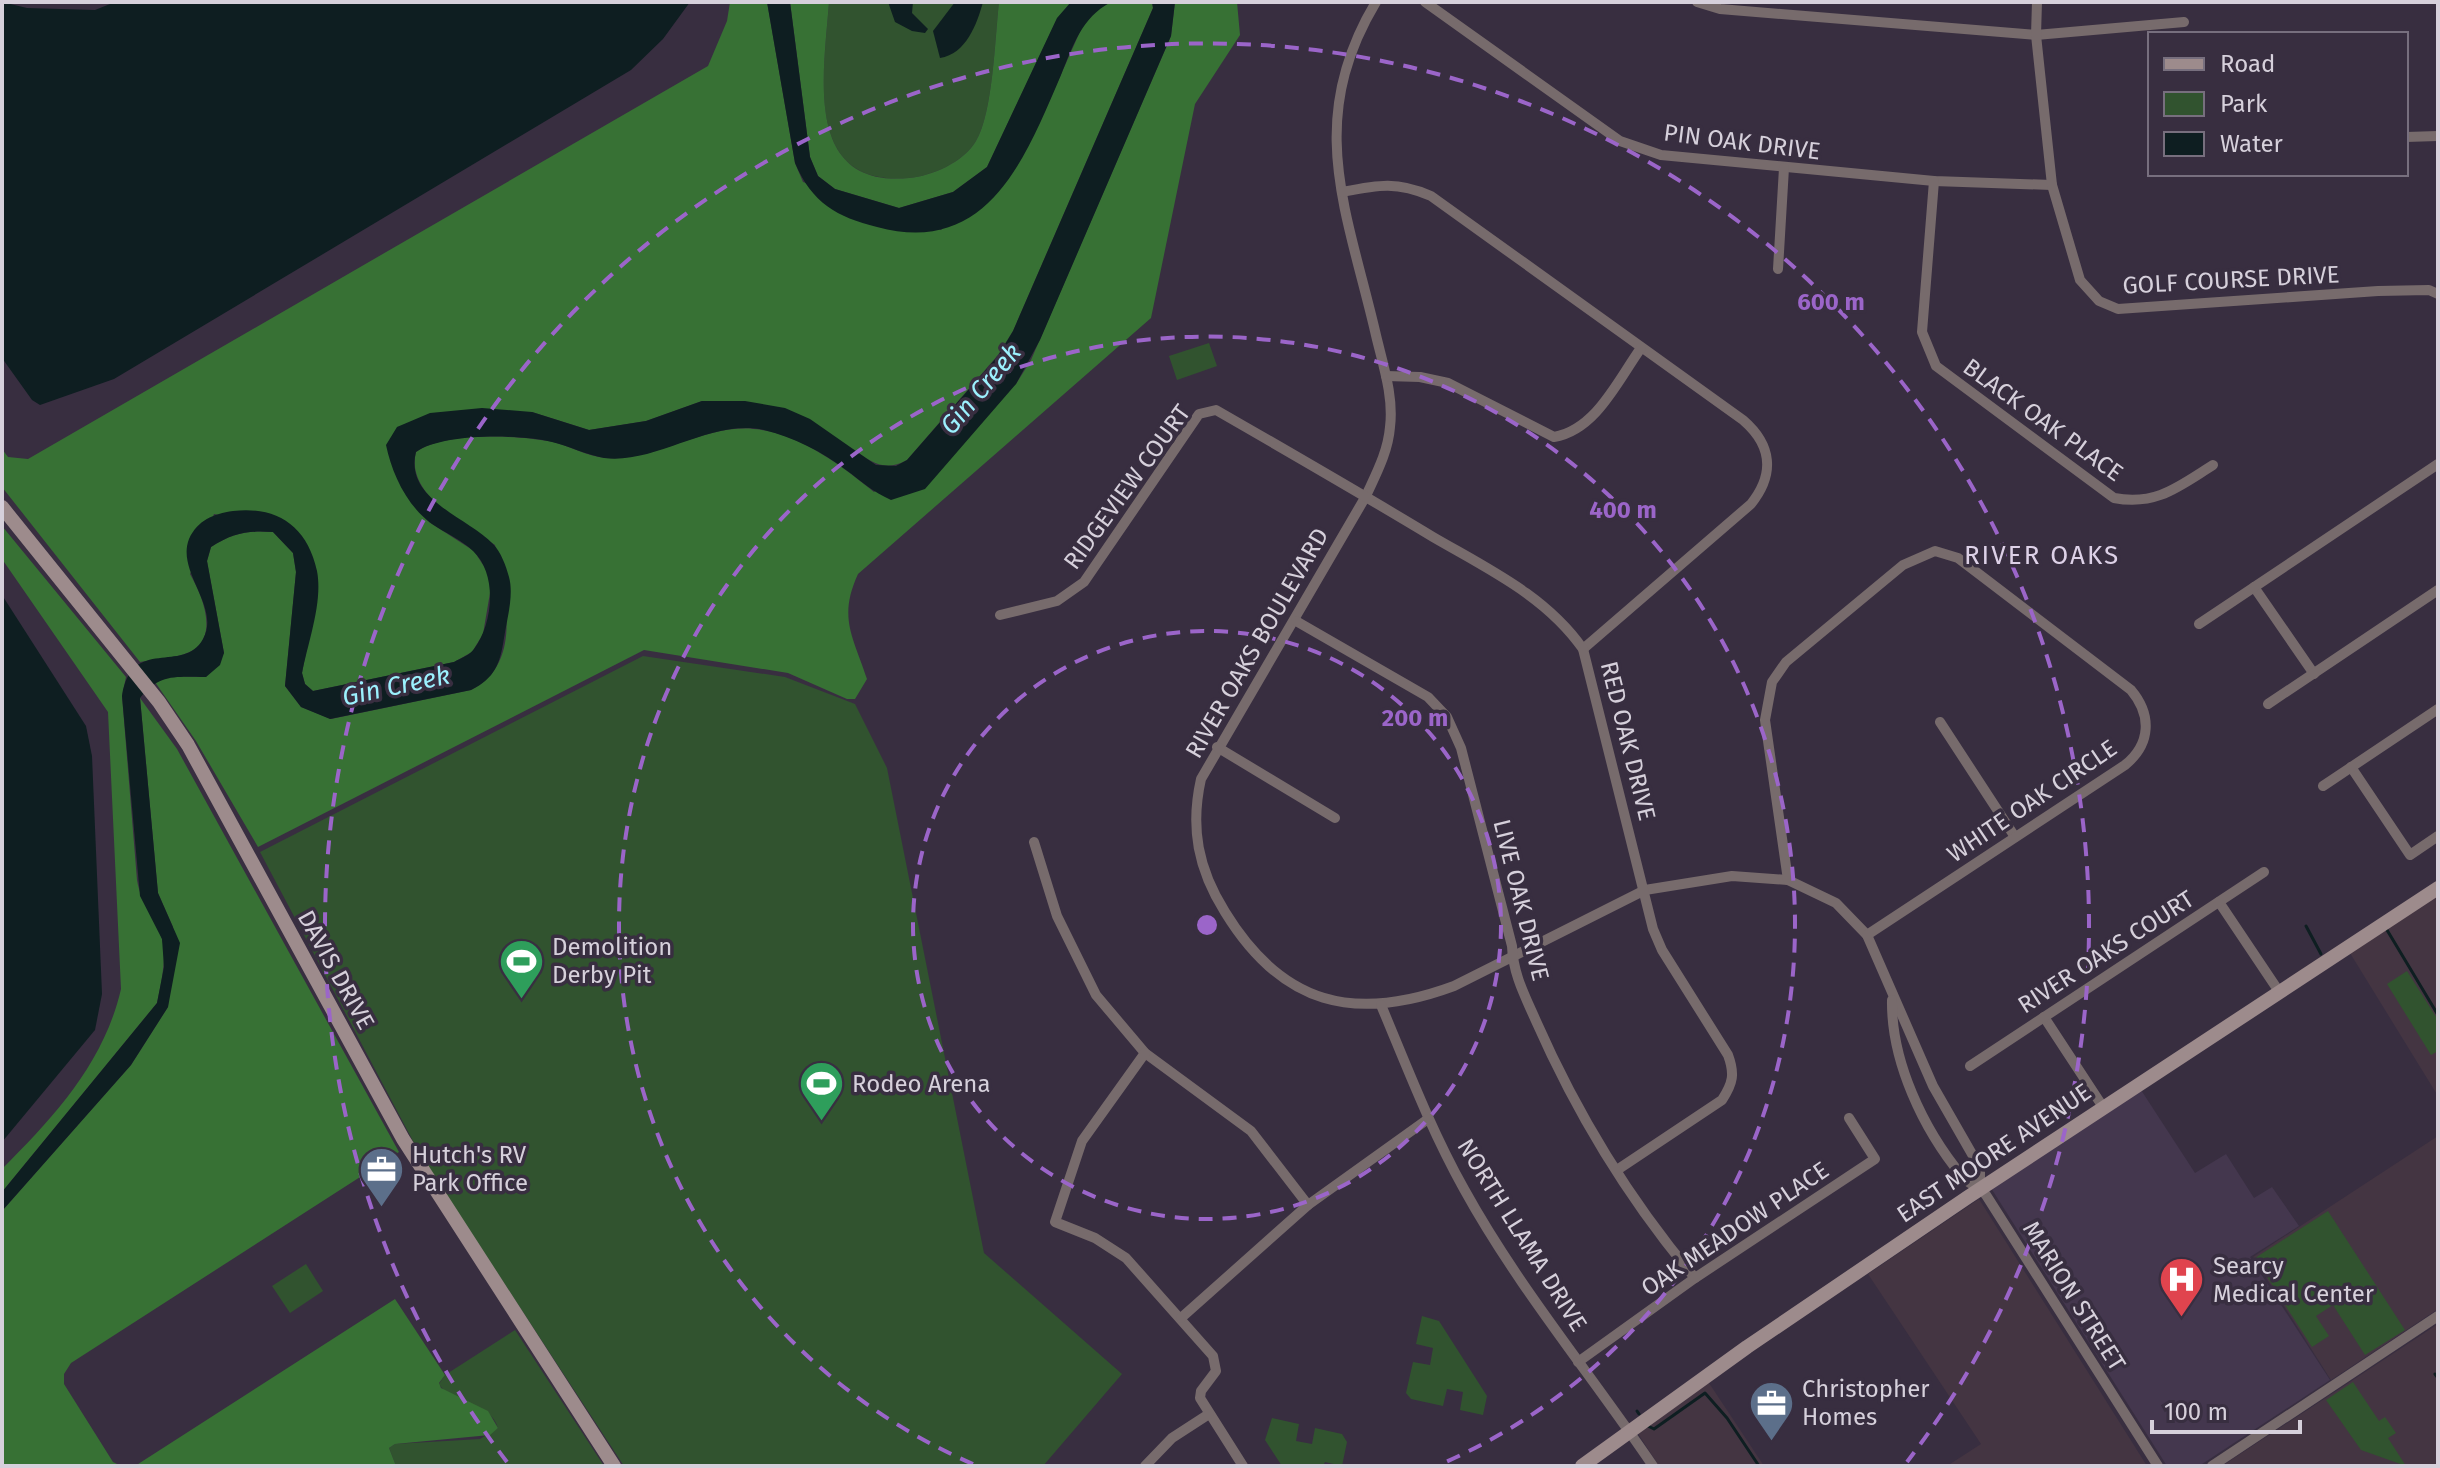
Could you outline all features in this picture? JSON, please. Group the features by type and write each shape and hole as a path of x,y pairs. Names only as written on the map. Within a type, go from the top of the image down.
{"street":[{"name":"RIVER OAKS BOULEVARD","path":"1376,2 1351,49 1335,116 1342,192 1386,376 1391,426 1387,449 1366,496 1296,621 1217,747 1201,779 1195,807 1196,842 1201,867 1237,932 1261,962 1283,981 1311,994 1344,1002 1381,1005 1421,998 1512,957 1645,890 1732,876 1788,880 1836,903 1867,935 1892,999 1943,1106 1980,1168 1980,1188 1964,1179 1925,1117 1895,1047 1892,999"},
{"name":"PIN OAK DRIVE","path":"1425,2 1620,141 1661,155 1934,181 2052,185"},
{"path":"1697,2 1720,9 2036,35 2184,22"},
{"name":"GOLF COURSE DRIVE","path":"2037,2 2036,35 2052,185 2080,280 2099,301 2118,309 2378,291 2429,290 2438,294"},
{"path":"2408,137 2438,136"},
{"path":"1778,269 1784,168"},
{"name":"BLACK OAK PLACE","path":"1934,181 1922,332 1936,366 2114,498 2136,502 2153,499 2213,465"},
{"name":"RED OAK DRIVE","path":"1342,192 1394,185 1407,186 1431,196 1751,427 1765,446 1769,469 1766,482 1751,504 1583,649 1662,950 1728,1055 1734,1071 1732,1084 1722,1100 1617,1170"},
{"path":"1386,376 1420,377 1448,383 1554,437 1569,435 1583,426 1641,348"},
{"name":"RIDGEVIEW COURT","path":"1000,615 1057,601 1084,582 1199,414 1207,410 1216,410 1366,496"},
{"path":"2199,624 2438,464"},
{"path":"1366,496 1535,598 1564,622 1583,649"},
{"name":"DAVIS DRIVE","path":"2,507 159,702 188,745 403,1139 614,1466"},
{"name":"WHITE OAK CIRCLE","path":"1788,880 1765,720 1772,682 1786,662 1903,565 1935,551 1958,558 2131,690 2146,714 2147,733 2132,759 1867,935"},
{"path":"2254,587 2314,674"},
{"path":"2268,704 2438,590"},
{"name":"LIVE OAK DRIVE","path":"1296,621 1428,697 1447,717 1461,748 1512,967 1573,1100 1665,1242 1695,1278"},
{"path":"2323,786 2438,709"},
{"path":"1940,722 2015,837"},
{"path":"1217,747 1335,818"},
{"path":"2351,767 2410,855 2438,837"},
{"path":"1034,842 1057,916 1088,981 1145,1053 1251,1131 1308,1205"},
{"name":"RIVER OAKS COURT","path":"1970,1066 2264,872"},
{"name":"EAST MOORE AVENUE","path":"1582,1466 1980,1188 2438,888"},
{"path":"2219,902 2278,990"},
{"name":"NORTH LLAMA DRIVE","path":"1381,1005 1428,1119 1464,1190 1578,1362 1653,1466"},
{"path":"2044,1017 2103,1107"},
{"path":"1145,1053 1082,1141 1055,1222 1110,1246 1181,1318 1216,1363 1216,1371 1201,1391 1209,1414 1239,1464"},
{"name":"OAK MEADOW PLACE","path":"1578,1362 1695,1278 1875,1159 1849,1118"},
{"path":"1181,1318 1308,1205 1428,1119"},
{"name":"MARION STREET","path":"1980,1188 2158,1466"},
{"path":"2212,1466 2438,1316"},
{"path":"1145,1466 1172,1438 1209,1414"}],"shaded area":[{"path":"2438,895 2438,1096 2350,953"},
{"name":"Searcy Medical Center","path":"2141,1090 2195,1173 2226,1154 2254,1198 2272,1187 2299,1226 2250,1257 2330,1380 2199,1466 2167,1466 1991,1188"},
{"path":"2438,1136 2438,1309 2331,1380 2253,1257"},
{"path":"1979,1199 2147,1466 1947,1466 1981,1444 1868,1274"},
{"path":"2438,1324 2438,1466 2222,1466"},
{"path":"1707,1380 1764,1466 1659,1466 1637,1432"}],"green space":[{"path":"730,2 767,2 795,163 803,182 941,230 1039,124 1082,27 1097,9 1111,2 1152,2 1153,8 1013,331 998,355 907,460 886,466 879,464 854,450 702,401 646,421 589,430 532,412 397,427 429,522 474,551 487,571 491,587 483,634 472,652 454,662 313,691 305,684 302,673 317,596 317,572 297,531 214,514 190,574 205,612 202,642 183,654 140,662 2,487 2,449 8,457 28,459 708,66 727,21"},
{"path":"790,2 829,2 824,91 827,120 835,145 851,165 875,176 909,178 947,167 971,149 976,141 990,94 999,2 1071,2 1057,19 987,167 953,192 899,208 835,189 818,176 810,157"},
{"path":"829,2 999,2 986,112 971,149 937,171 909,178 875,176 851,165 835,145 827,120 824,60"},
{"path":"1175,2 1237,2 1240,35 1195,104 1151,318 858,574 848,615 867,679 855,699 847,699 788,673 644,650 258,847 196,741 155,682 165,676 206,677 224,653 207,561 211,547 241,534 273,532 293,553 296,572 285,686 301,707 331,719 471,690 488,678 499,662 507,625 495,545 440,507 419,482 415,467 416,452 428,446 461,438 517,437 555,443 606,458 646,453 722,431 742,428 762,430 807,446 874,492 1016,384 1031,360 1171,36"},
{"path":"1209,343 1217,366 1177,380 1169,356"},
{"path":"2,526 126,677 122,696 137,880 162,939 164,955 157,1003 2,1192 2,1169 58,1109 90,1065 103,1041 121,989 108,712 2,559"},
{"path":"643,656 785,677 855,704 887,768 984,1253 1122,1374 1043,1466 624,1466 422,1158 260,852"},
{"path":"140,698 177,749 399,1152 71,1363 64,1374 64,1384 113,1462 121,1466 2,1466 2,1211 131,1065 168,1007 173,927 158,893"},
{"path":"2407,971 2438,1020 2438,1051 2431,1055 2387,984"},
{"path":"2328,1211 2405,1330 2365,1355 2333,1305 2316,1316 2329,1336 2312,1347 2255,1258"},
{"path":"306,1264 323,1291 290,1313 272,1286"},
{"path":"395,1299 445,1375 439,1383 441,1388 488,1411 498,1428 490,1435 395,1444 389,1448 396,1466 135,1466"},
{"path":"1422,1316 1439,1321 1487,1396 1483,1415 1460,1410 1463,1392 1447,1389 1443,1406 1411,1399 1406,1393 1413,1362 1430,1365 1433,1348 1416,1344"},
{"path":"515,1330 604,1466 396,1466 389,1448 395,1444 480,1439 498,1428 487,1412 453,1396 439,1384 445,1375"},
{"path":"2353,1382 2379,1421 2385,1417 2396,1433 2388,1438 2406,1466 2361,1450 2326,1400"},
{"path":"1272,1418 1299,1424 1296,1441 1312,1444 1315,1428 1342,1434 1347,1442 1342,1466 1325,1462 1323,1466 1282,1466 1265,1440"}],"water":[{"path":"2,2 27,8 95,10 115,2 690,2 663,39 631,70 114,379 40,405 32,400 2,358"},
{"path":"767,2 790,2 810,157 818,176 835,189 899,208 953,192 987,167 1057,18 1071,2 1111,2 1092,16 1079,34 1033,138 997,194 975,214 948,228 915,233 877,227 838,213 809,188 795,163"},
{"path":"888,2 913,2 912,13 928,29 925,33 912,31 895,22"},
{"path":"955,2 983,2 969,37 957,51 940,58 933,31"},
{"name":"Gin Creek","path":"1152,2 1175,2 1171,36 1040,340 1016,384 925,489 891,500 807,446 775,433 744,428 724,430 643,455 623,458 604,458 538,439 462,438 428,446 416,452 415,468 419,482 440,506 493,544 506,568 510,599 498,663 486,680 471,690 330,719 301,707 285,686 296,572 293,553 273,532 241,534 211,547 207,561 224,653 220,665 206,677 162,680 140,698 158,893 180,943 168,1007 131,1065 2,1211 2,1192 157,1003 164,967 162,939 140,896 122,696 136,666 183,655 203,639 207,615 192,577 187,551 189,539 197,527 213,516 249,510 276,516 287,522 306,542 317,571 318,596 302,673 305,684 313,691 454,662 470,653 480,639 489,613 490,599 481,561 469,547 432,524 415,508 397,478 386,445 397,427 430,413 482,408 532,412 589,430 646,421 702,401 745,401 785,408 810,419 876,465 896,466 907,460 998,356 1013,331 1153,8"},
{"path":"2,595 86,726 92,756 102,994 95,1030 2,1142"}],"waterway":[{"path":"2306,926 2321,954"},
{"path":"2387,930 2438,1015"},
{"path":"2435,1374 2438,1378"},
{"path":"1648,1426 1654,1429 1705,1393 1727,1418 1759,1466"}],"place":[{"name":"Demolition Derby Pit","path":"521,1000"},
{"name":"Rodeo Arena","path":"821,1123"},
{"name":"Hutch's RV Park Office","path":"381,1208"},
{"name":"Searcy Medical Center","path":"2182,1319"},
{"name":"Christopher Homes","path":"1771,1442"}],"district":[{"name":"RIVER OAKS","path":"2042,555"}]}
